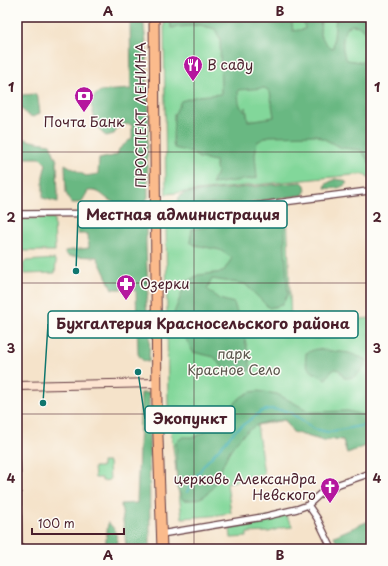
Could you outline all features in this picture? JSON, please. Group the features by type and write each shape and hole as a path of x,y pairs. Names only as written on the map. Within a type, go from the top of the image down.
{"main road":[{"name":"ПРОСПЕКТ ЛЕНИНА","path":"154,17 157,383 162,549"},
{"path":"17,386 157,383"}],"street":[{"path":"17,214 156,213 237,208 368,191 371,192"},
{"path":"17,462 19,549"},
{"path":"161,534 263,517 297,509 308,505 320,494 339,484 371,473"},
{"path":"308,505 317,518 332,549"}],"green space":[{"path":"130,17 143,17 146,44 147,94 149,111 147,144 148,197 145,202 141,204 115,203 96,191 88,191 81,203 71,203 66,193 65,164 86,176 98,174 99,159 117,155 119,149 132,138 132,125 126,124 121,125 114,134 106,136 102,133 95,120 90,100 100,91 131,89"},
{"path":"164,17 371,17 371,180 363,174 166,194"},
{"path":"170,17 291,17 293,31 305,29 303,17 321,17 320,35 329,47 333,48 336,17 366,17 371,25 371,40 359,26 352,25 346,28 343,45 347,60 360,62 365,60 367,47 371,44 371,165 361,150 342,148 316,135 269,136 257,142 255,155 257,178 212,184 217,172 215,161 199,158 191,152 174,148 174,115 181,101 198,96 221,94 220,39 215,29 200,25 171,28","holes":["265,88 270,92 274,117 248,121 246,107 246,112 240,105 238,90"]},
{"path":"35,94 38,99 40,113 33,117 17,108 17,100 22,95"},
{"path":"17,137 50,144 57,161 58,202 43,198 43,176 46,164 40,158 17,158"},
{"path":"335,179 343,180 347,183 337,188 325,188 326,184"},
{"path":"302,182 305,185 306,190 303,195 244,203 182,205 178,202 179,197 184,193"},
{"name":"парк Красное Село","path":"287,210 291,326 371,318 371,444 347,453 343,440 335,439 324,441 293,432 285,420 257,425 264,474 227,483 231,513 182,518 168,407 166,222"},
{"path":"54,218 55,251 17,251 17,219"},
{"path":"77,219 121,220 138,222 146,225 148,292 146,305 150,326 149,362 142,360 138,354 136,291 133,289 112,289 97,257 68,256 65,253 65,251 89,248 88,234 78,234 76,227"},
{"path":"285,219 288,294 282,305 269,308 245,284 212,279 207,289 219,299 234,303 248,353 251,370 236,373 225,370 214,357 193,352 174,313 186,282 198,275 223,272 232,258 220,250 195,245 190,242 192,229 261,220"},
{"path":"54,259 56,262 55,273 24,274 23,264 26,261"},
{"path":"316,349 349,353 367,360 361,371 356,376 344,378 339,370 335,369 326,379 311,371 306,363 306,353"},
{"path":"258,391 277,394 311,412 348,411 371,417 371,444 347,453 343,440 335,439 324,441 293,432 285,420 262,423 248,430 233,446 210,491 203,497 194,500 183,500 177,488 176,442 183,437 195,437 206,431 241,397 250,392"},
{"path":"141,393 149,393 150,549 126,545 121,504 137,503"},
{"path":"102,462 109,462 110,480 102,481 102,478 95,478 94,467 102,467"},
{"path":"285,514 293,527 281,528 269,532 247,533 247,537 231,538 230,528 232,525"},
{"path":"371,520 371,549 339,549 334,536"},
{"path":"108,522 115,530 119,549 105,549"}],"waterway":[{"path":"187,492 204,465 236,430 262,411 270,409 288,411 314,429 328,432 371,424"}],"place":[{"name":"В саду","path":"193,82"},
{"name":"Почта Банк","path":"84,113"},
{"name":"Местная администрация","path":"76,271"},
{"name":"Озерки","path":"126,301"},
{"name":"Экопункт","path":"138,372"},
{"name":"Бухгалтерия Красносельского района","path":"43,403"},
{"name":"церковь Александра Невского","path":"330,504"}]}
